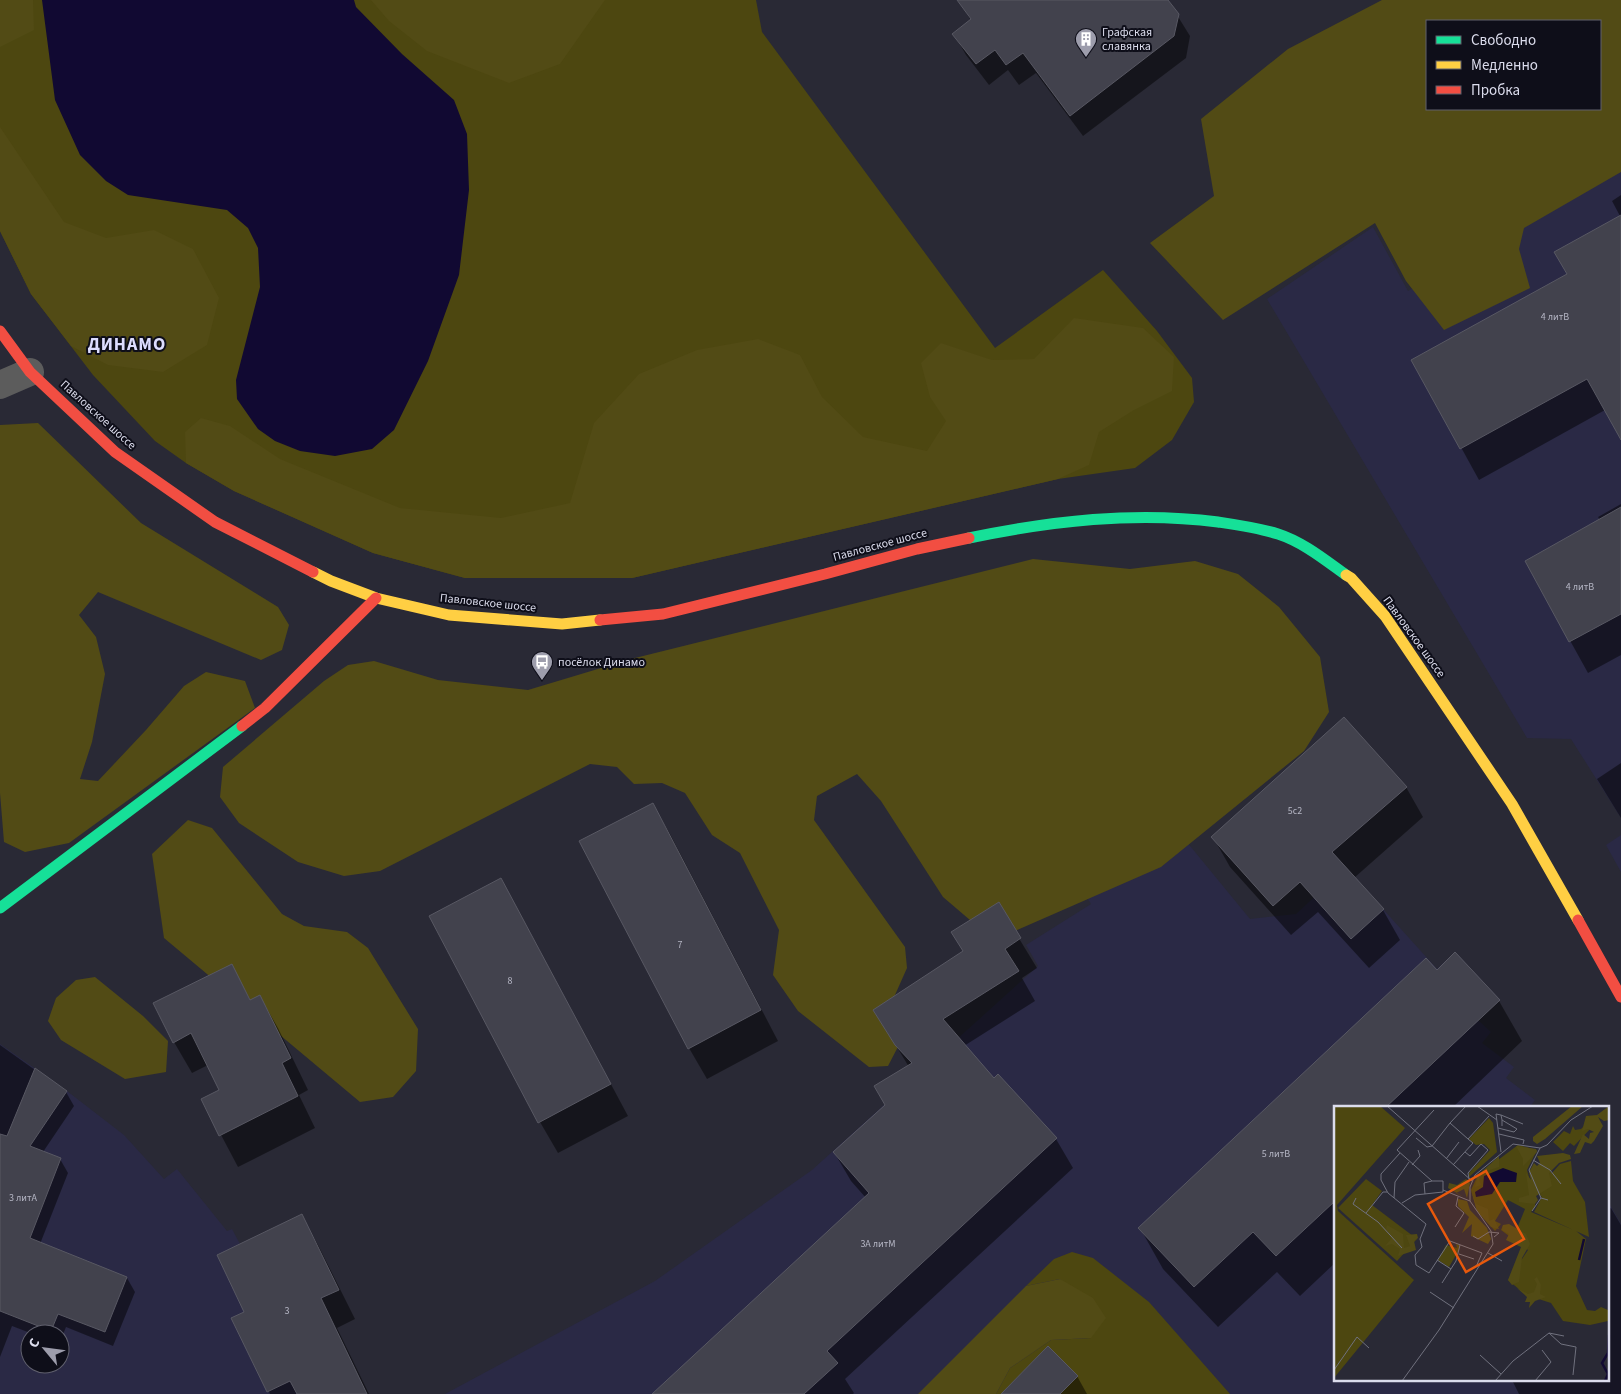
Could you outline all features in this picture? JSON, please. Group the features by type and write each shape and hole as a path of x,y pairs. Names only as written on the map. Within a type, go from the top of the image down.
{"main road":[{"name":"Павловское шоссе","path":"0,331 30,372 114,452 214,522 330,581 376,598 449,615 562,624 663,614 917,549 1008,530 1093,519 1187,518 1238,525 1278,534 1306,547 1351,578 1385,616 1512,804 1621,997"},
{"path":"0,908 266,708 376,598"}],"street":[{"path":"0,385 30,372"}],"shaded area":[{"path":"0,0 756,0 762,32 995,348 1103,270 1157,331 1192,378 1194,402 1172,440 1135,468 1058,479 632,578 465,578 373,553 234,491 186,463 155,441 93,375 31,294 0,231"},
{"path":"0,0 33,0 34,30 0,47"},
{"path":"42,0 354,0 356,7 402,54 454,100 467,134 469,190 459,275 428,361 394,430 372,449 335,456 300,451 275,441 258,429 237,399 236,380 260,287 258,248 248,228 227,210 128,195 106,181 80,155 55,100"},
{"path":"371,0 605,0 560,64 509,83 427,51 389,21"},
{"path":"1382,0 1621,0 1621,172 1524,228 1519,249 1530,288 1444,330 1406,281 1375,223 1223,320 1150,243 1214,196 1201,119 1288,49"},
{"path":"0,127 64,222 106,238 154,230 193,249 219,298 207,345 163,372 108,365 71,346 31,294 0,231"},
{"path":"1621,170 1621,818 1571,739 1527,738 1267,299 1373,227 1408,291"},
{"path":"1074,318 1143,328 1174,357 1172,391 1134,410 1099,432 1089,465 1058,479 632,578 465,578 373,553 234,491 186,463 185,432 201,418 230,426 280,459 400,508 501,518 570,503 594,423 639,374 697,350 758,339 800,355 822,397 863,437 927,451 946,421 930,397 921,363 941,343 992,360 1034,359"},
{"path":"38,423 141,523 278,607 289,625 282,650 261,660 98,592 79,615 96,637 105,674 92,742 80,779 98,781 184,686 206,672 245,681 255,708 69,843 25,852 4,842 0,793 0,425"},
{"path":"1033,559 1130,569 1195,561 1238,574 1279,607 1320,657 1329,712 1304,751 1161,867 1015,931 977,926 943,897 881,801 857,774 817,796 814,820 905,947 907,968 887,1013 901,1041 888,1066 869,1067 798,1011 773,975 779,930 740,853 712,835 685,793 662,783 634,784 617,767 590,764 380,871 344,876 298,862 239,823 220,797 223,767 324,681 348,665 374,661 438,680 528,690 631,659"},
{"path":"188,820 212,828 282,914 304,926 347,932 368,948 418,1029 416,1071 393,1097 360,1102 164,938 152,854"},
{"path":"1177,830 1250,919 1296,914 1346,868 1437,969 1455,952 1500,1000 1478,1020 1491,1032 1482,1043 1514,1067 1506,1078 1535,1100 1530,1106 1334,1106 1334,1382 1608,1382 1608,1202 1621,1224 1621,1394 445,1394 655,1281 812,1170 1038,966 1026,945 1091,904 1084,893"},
{"path":"1621,835 1621,872 1606,845"},
{"path":"95,977 143,1016 168,1041 166,1072 125,1079 61,1040 48,1021 56,998 76,980"},
{"path":"0,1044 67,1091 124,1135 164,1179 177,1169 227,1231 232,1229 240,1244 302,1214 339,1290 321,1299 367,1394 0,1394"},
{"path":"1072,1252 1093,1258 1149,1302 1230,1394 1060,1394 1078,1376 1048,1346 1001,1394 996,1394 1010,1368 1051,1340 1091,1338 1060,1279 1026,1286 1054,1259"},
{"path":"1060,1279 1093,1298 1106,1318 1091,1338 1051,1340 1010,1368 996,1394 918,1394 1026,1286"}],"building":[{"name":"Графская славянка","path":"957,0 1168,0 1179,14 1174,36 1070,116 1023,53 1006,65 995,50 976,64 952,34 971,19"},
{"path":"1621,215 1621,440 1587,379 1460,449 1411,360 1567,274 1554,252"},
{"path":"1621,507 1621,614 1569,642 1525,561"},
{"path":"1344,717 1407,787 1332,852 1384,909 1351,939 1300,882 1273,906 1211,837"},
{"path":"653,803 761,1010 688,1049 579,841"},
{"path":"501,878 611,1084 538,1123 429,916"},
{"path":"999,902 1021,938 1005,949 1019,971 943,1019 994,1078 998,1074 1057,1138 827,1351 838,1363 804,1394 652,1394 869,1193 833,1152 885,1105 874,1086 912,1063 895,1045 873,1010 963,951 951,932"},
{"path":"1455,952 1500,1000 1387,1106 1334,1106 1334,1202 1276,1256 1253,1232 1194,1287 1138,1228 1426,958 1437,970"},
{"path":"232,964 250,1000 260,995 291,1058 282,1063 298,1096 219,1136 201,1099 219,1090 191,1033 173,1043 153,1003"},
{"path":"35,1068 67,1091 30,1146 61,1158 30,1238 127,1277 105,1332 58,1314 54,1324 33,1324 0,1311 0,1134 7,1136"},
{"path":"302,1214 339,1290 321,1298 367,1394 297,1394 290,1381 267,1392 231,1318 244,1312 217,1255"},
{"path":"1048,1346 1078,1376 1060,1394 1001,1394"}],"traffic: fast":[{"path":"969,538 1031,527 1124,518 1156,517 1218,522 1263,530 1287,537 1346,575"},
{"path":"0,908 242,726"}],"traffic: slow":[{"path":"313,572 376,598 449,615 562,624 600,620"},
{"path":"1346,575 1351,578 1385,616 1512,804 1578,920"}],"traffic: jam":[{"path":"0,331 30,372 115,452 215,522 313,572"},
{"path":"600,620 663,614 917,549 969,538"},
{"path":"242,726 265,708 376,598"},
{"path":"1578,920 1621,997"}],"place":[{"name":"Графская славянка","path":"1086,58"},
{"name":"посёлок Динамо","path":"542,681"}],"district":[{"name":"ДИНАМО","path":"127,344"}]}
